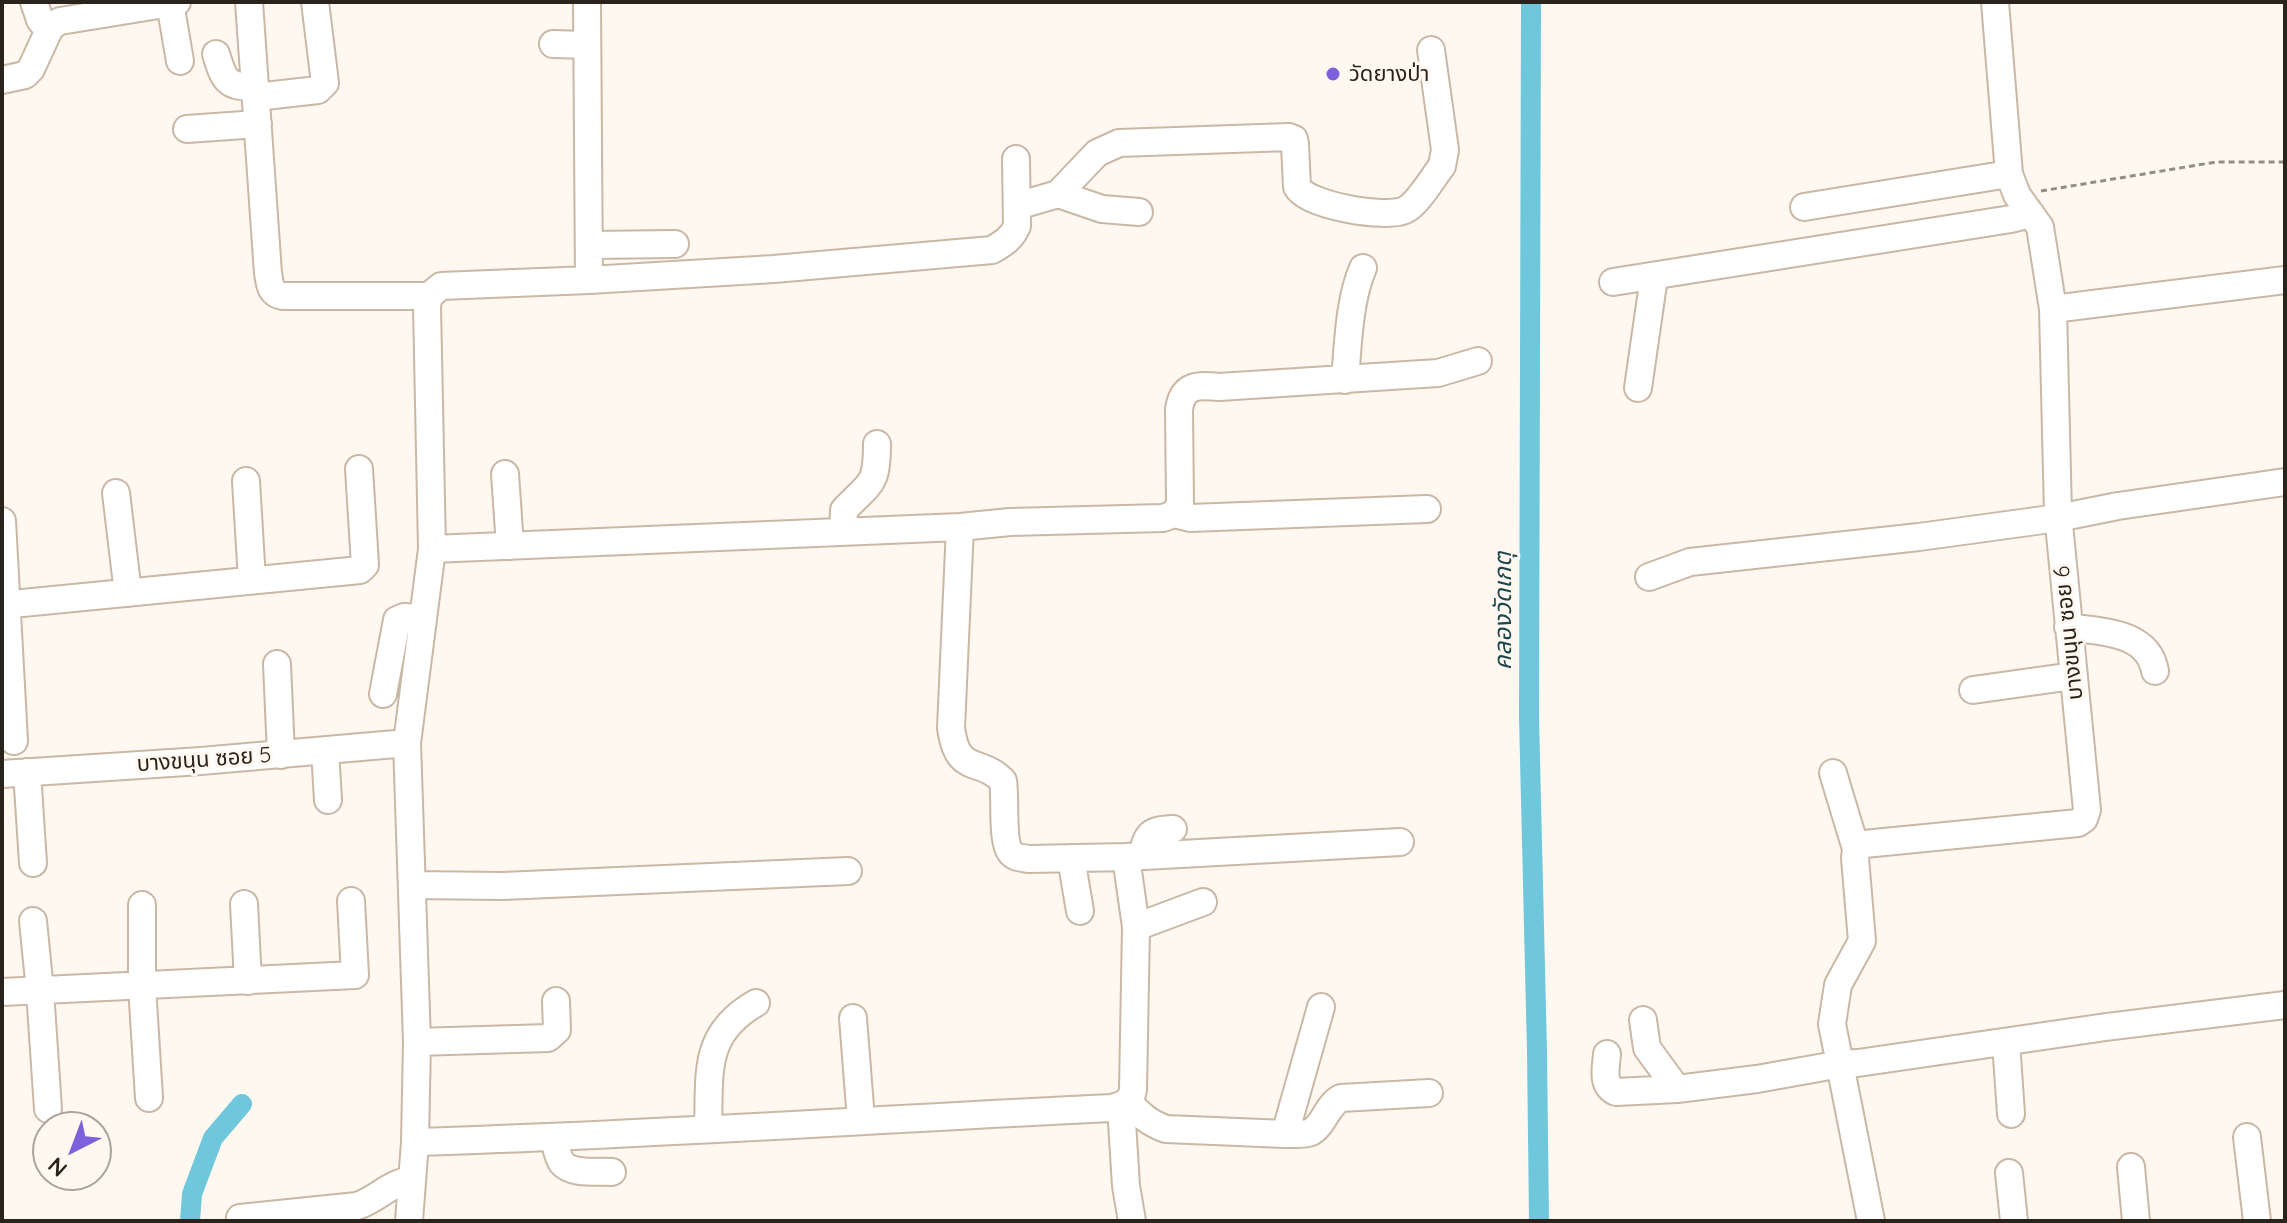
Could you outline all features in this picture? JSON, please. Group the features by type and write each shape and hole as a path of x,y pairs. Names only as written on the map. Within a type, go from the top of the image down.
{"street":[{"path":"34,2 40,20 49,30"},
{"path":"249,2 270,287 275,294 282,296 429,296"},
{"path":"216,54 223,75 240,87 256,92 318,90 325,83 315,2"},
{"path":"587,2 589,280"},
{"name":"บางขนุน ซอย 6","path":"1856,849 1864,844 2078,823 2084,819 2087,810 2058,518 2053,309 2043,237 2019,194 1995,2"},
{"path":"2,80 25,75 31,69 49,30 60,21 173,3 180,61"},
{"path":"553,44 587,45"},
{"path":"1017,206 1058,194 1097,153 1119,143 1289,137 1294,139 1295,144 1297,187 1306,197 1332,206 1379,213 1405,211 1442,166 1444,158 1431,50"},
{"path":"187,129 258,124"},
{"path":"409,1221 415,1142 417,1042 407,743 432,549 429,296 441,286 774,269 992,250 1005,243 1017,226 1016,159"},
{"path":"1058,194 1102,209 1139,212"},
{"path":"1613,282 2011,219 2019,194 1804,207"},
{"path":"589,245 675,244"},
{"path":"1345,380 1349,337 1363,268"},
{"path":"1638,388 1654,277"},
{"path":"2053,309 2285,280"},
{"path":"1174,514 1180,505 1181,398 1198,385 1219,387 1438,373 1478,361"},
{"path":"843,531 844,510 865,490 874,476 877,444"},
{"path":"5,605 363,569 359,469"},
{"path":"505,474 510,546"},
{"path":"246,481 252,580"},
{"path":"1649,577 1690,562 1919,537 2285,482"},
{"path":"116,493 128,593"},
{"path":"432,549 960,527 1010,522 1163,518 1174,514 1190,518 1427,509"},
{"path":"2,521 14,741"},
{"path":"960,527 951,728 954,747 960,756 1003,781 1006,842 1011,853 1029,859 1071,858 1400,842"},
{"path":"383,694 397,620 404,617 422,618"},
{"path":"2068,627 2136,640 2144,648 2155,671"},
{"path":"277,664 281,755"},
{"path":"1973,690 2073,676"},
{"name":"บางขนุน ซอย 5","path":"14,773 407,743"},
{"path":"325,750 328,800"},
{"path":"14,773 33,863"},
{"path":"1833,773 1856,849 1862,941 1838,985 1832,1024 1871,1221"},
{"path":"1132,1221 1126,1186 1125,1104 1133,1090 1134,1063 1134,856 1151,833 1173,829"},
{"path":"1071,858 1080,911"},
{"path":"412,885 503,886 848,871"},
{"path":"2,992 355,975 351,901"},
{"path":"1136,927 1203,902"},
{"path":"244,904 248,981"},
{"path":"142,905 142,986 149,1098"},
{"path":"33,921 48,1109"},
{"path":"417,1042 548,1038 557,1030 556,1001"},
{"path":"708,1128 713,1049 726,1025 756,1003"},
{"path":"1607,1054 1605,1083 1609,1089 1616,1092 1677,1089 2106,1027 2285,1005"},
{"path":"1285,1134 1321,1007"},
{"path":"853,1018 861,1120"},
{"path":"1643,1020 1647,1048 1677,1089"},
{"path":"2006,1042 2011,1114"},
{"path":"415,1142 554,1138 1125,1104 1151,1124 1166,1129 1308,1133 1341,1098 1429,1093"},
{"path":"2247,1137 2257,1221"},
{"path":"554,1138 559,1158 570,1169 612,1172"},
{"path":"2131,1167 2136,1221"},
{"path":"2009,1173 2014,1221"},
{"path":"240,1218 357,1206 369,1202 394,1184 412,1180"}],"path":[{"path":"2019,194 2216,162 2285,162"}],"waterway":[{"name":"คลองวัดเกตุ","path":"1531,2 1529,717 1539,1221"},
{"path":"190,1221 192,1194 213,1138 242,1104"}],"place":[{"name":"วัดยางป่า","path":"1333,74"}]}
